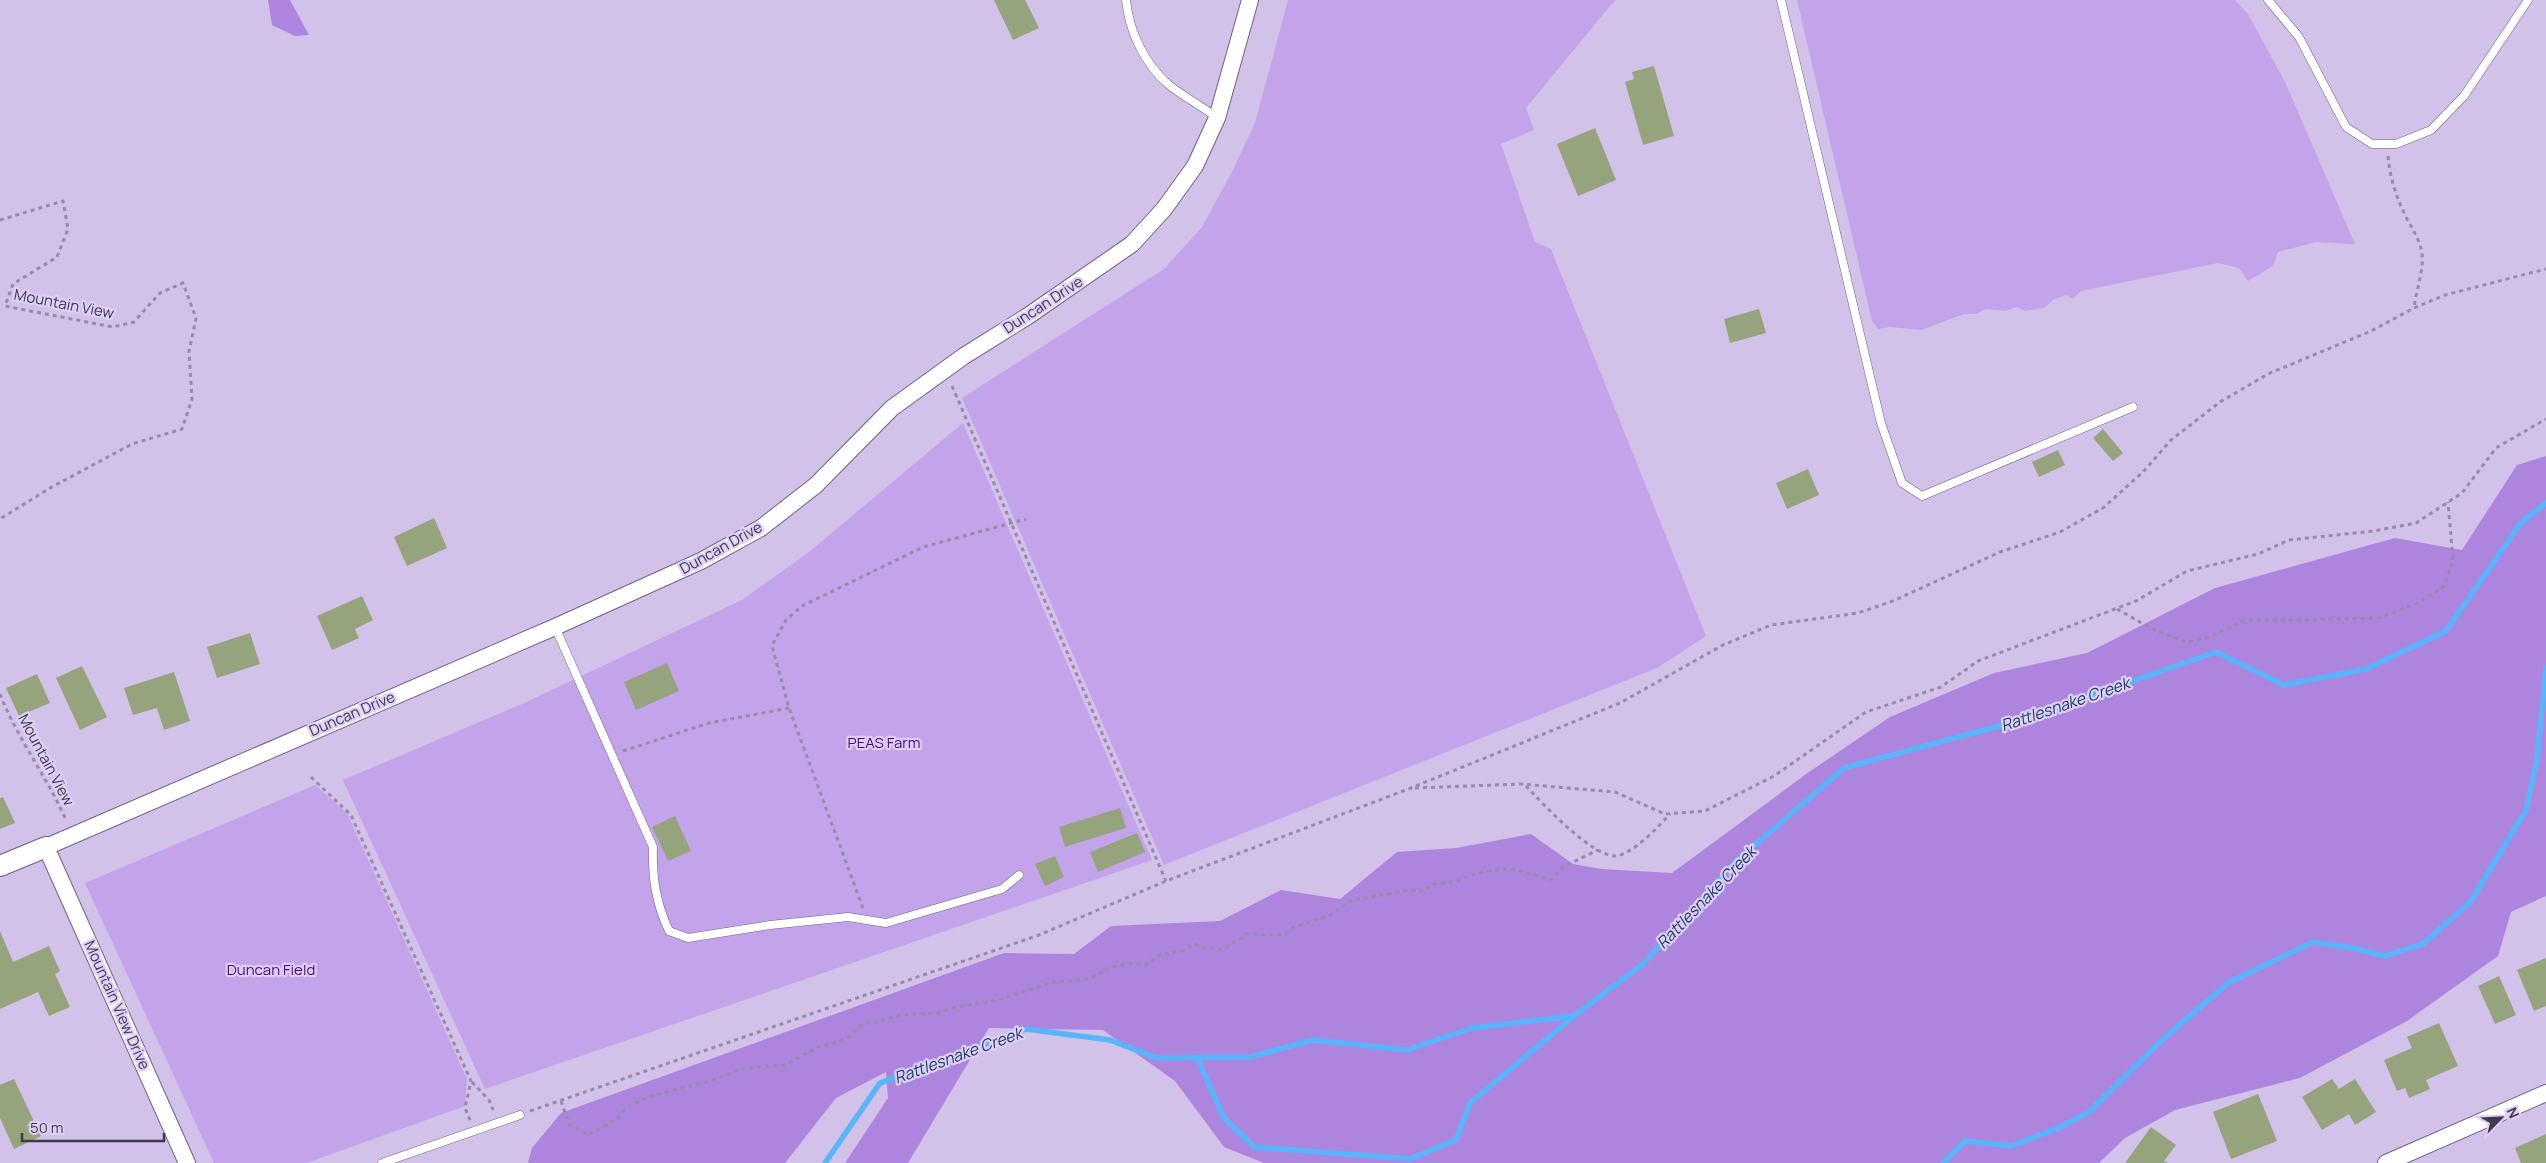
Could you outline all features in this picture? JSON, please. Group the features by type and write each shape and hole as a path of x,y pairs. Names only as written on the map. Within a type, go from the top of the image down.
{"street":[{"name":"Duncan Drive","path":"0,866 555,627 701,561 761,528 816,485 892,408 944,370 1132,244 1164,209 1195,166 1217,118 1250,0"},
{"name":"Mountain View Drive","path":"46,847 187,1163"},
{"path":"2386,1163 2546,1093"}],"lane":[{"path":"1126,0 1139,46 1154,68 1169,85 1217,118"},
{"path":"1781,0 1881,423 1902,483 1922,496 2133,407"},
{"path":"2268,0 2299,37 2346,127 2372,144 2396,144 2431,130 2464,96 2528,0"},
{"path":"555,627 613,754 652,847 652,875 658,908 669,931 688,938 770,925 848,917 886,922 1002,889 1019,875"},
{"path":"382,1163 520,1115"}],"path":[{"path":"2385,144 2394,189 2406,217 2417,235 2422,256 2414,308"},
{"name":"Mountain View","path":"0,220 63,201 68,230 57,257 13,284 5,306 114,327 134,322 160,293 183,283 196,318 189,352 192,399 182,429 132,444 50,488 0,519"},
{"path":"520,1115 1039,935 1166,882 1411,788 1620,704 1723,645 1771,625 1858,613 1893,601 2000,552 2060,532 2103,508 2143,472 2171,440 2220,402 2268,374 2372,331 2414,308 2445,295 2546,269"},
{"path":"944,370 1166,882"},
{"path":"1411,788 1525,785 1615,792 1665,814 1705,810 1774,776 1866,712 1941,687 1978,661 2136,601 2187,571 2258,554 2289,540 2374,531 2416,523 2462,493 2496,448 2546,419"},
{"path":"2116,608 2154,630 2186,642 2208,638 2242,621 2379,618 2418,603 2444,587 2454,560 2448,502"},
{"path":"867,920 789,708 772,646 786,620 802,606 923,547 1026,519"},
{"name":"Mountain View","path":"0,694 35,763 54,793 73,836"},
{"path":"613,754 709,723 789,708"},
{"path":"311,777 351,815 471,1081 489,1100 498,1122"},
{"path":"1525,785 1561,822 1604,854 1617,856 1646,840 1671,813"},
{"path":"561,1101 569,1124 588,1135 618,1118 629,1106 648,1097 716,1079 740,1069 785,1065 816,1048 846,1039 862,1024 882,1021 899,1015 937,1013 956,1007 998,1000 1053,982 1089,979 1111,967 1134,963 1145,965 1161,954 1183,951 1194,944 1215,950 1224,949 1247,934 1283,935 1292,928 1333,914 1349,901 1410,890 1422,891 1434,884 1455,882 1476,873 1503,869 1517,870 1551,880 1563,867 1598,850"},
{"path":"471,1081 465,1108 474,1131"}],"green space":[{"path":"1288,0 1615,0 1526,108 1534,130 1501,144 1535,242 1551,249 1706,636 1657,668 1164,865 962,398 1164,269 1202,227 1233,170 1255,123"},
{"path":"1797,0 2235,0 2248,14 2285,82 2355,244 2316,242 2278,252 2273,266 2248,281 2239,268 2218,263 2081,291 2073,299 2066,295 2053,300 2044,308 2025,311 2017,307 2005,311 1986,309 1976,314 1964,314 1921,330 1890,327 1878,329 1872,321"},
{"name":"PEAS Farm","path":"963,423 1152,860 485,1089 343,780 522,704 742,600 809,552"},
{"name":"Duncan Field","path":"315,785 347,813 467,1079 465,1106 307,1163 214,1163 85,883"}],"shaded area":[{"path":"268,0 290,0 309,35 295,36 272,25"},
{"path":"2546,456 2546,896 2511,912 2498,956 2407,1021 2300,1078 2175,1110 2125,1138 2099,1163 1264,1163 1224,1147 1175,1081 1103,1030 989,1028 908,1163 845,1163 888,1098 886,1072 836,1098 785,1163 528,1163 532,1148 561,1113 1004,953 1074,954 1111,926 1220,921 1281,890 1340,899 1397,852 1456,848 1531,834 1573,864 1601,869 1672,873 1809,772 1890,717 1994,673 2087,653 2215,588 2395,538 2462,550 2517,465"}],"building":[{"path":"994,0 1025,0 1039,28 1013,40"},
{"path":"1654,66 1674,136 1643,145 1625,82 1634,79 1632,72"},
{"path":"1595,128 1616,180 1578,196 1557,144"},
{"path":"1759,309 1766,333 1730,343 1724,319"},
{"path":"2103,429 2123,453 2113,461 2093,438"},
{"path":"2058,450 2065,465 2039,477 2032,462"},
{"path":"1808,469 1819,495 1787,509 1776,483"},
{"path":"434,518 447,548 407,566 394,537"},
{"path":"362,596 373,620 355,629 359,638 332,650 317,616"},
{"path":"250,633 260,664 217,678 207,647"},
{"path":"667,663 679,691 636,710 624,682"},
{"path":"82,666 107,717 80,730 56,678"},
{"path":"174,672 190,721 164,730 157,708 133,715 124,688"},
{"path":"37,674 50,703 19,716 6,688"},
{"path":"3,797 15,823 0,829 0,798"},
{"path":"1120,808 1126,828 1065,847 1059,827"},
{"path":"675,816 691,851 668,861 652,827"},
{"path":"1137,833 1145,852 1098,872 1090,852"},
{"path":"1055,856 1064,877 1045,886 1035,864"},
{"path":"0,931 13,962 49,946 60,971 55,974 70,1007 49,1016 38,992 0,1009"},
{"path":"2546,958 2546,1006 2534,1011 2517,970"},
{"path":"2499,976 2516,1015 2495,1024 2478,986"},
{"path":"2439,1023 2458,1066 2426,1080 2430,1089 2409,1098 2405,1088 2397,1091 2384,1060 2412,1048 2407,1037"},
{"path":"14,1079 41,1136 14,1149 0,1118 0,1085"},
{"path":"2332,1079 2339,1089 2355,1079 2376,1112 2355,1125 2349,1114 2322,1130 2302,1097"},
{"path":"2258,1094 2277,1141 2231,1159 2213,1112"},
{"path":"2151,1127 2176,1145 2164,1161 2168,1163 2125,1163"},
{"path":"2546,1134 2546,1163 2521,1163 2515,1148"}],"waterway":[{"name":"Rattlesnake Creek","path":"825,1163 880,1083 1026,1029 1110,1040 1156,1058 1250,1057 1313,1040 1407,1050 1472,1028 1574,1016 1643,964 1732,865 1844,768 2021,720 2216,652 2284,685 2366,669 2446,631 2520,524 2546,503"},
{"path":"1943,1163 1965,1141 2011,1146 2061,1127 2089,1112 2162,1040 2228,983 2313,942 2353,948 2385,956 2423,944 2471,901 2526,810 2537,760 2546,668"},
{"path":"1197,1058 1224,1118 1254,1147 1410,1159 1456,1140 1470,1103 1574,1016"}]}
